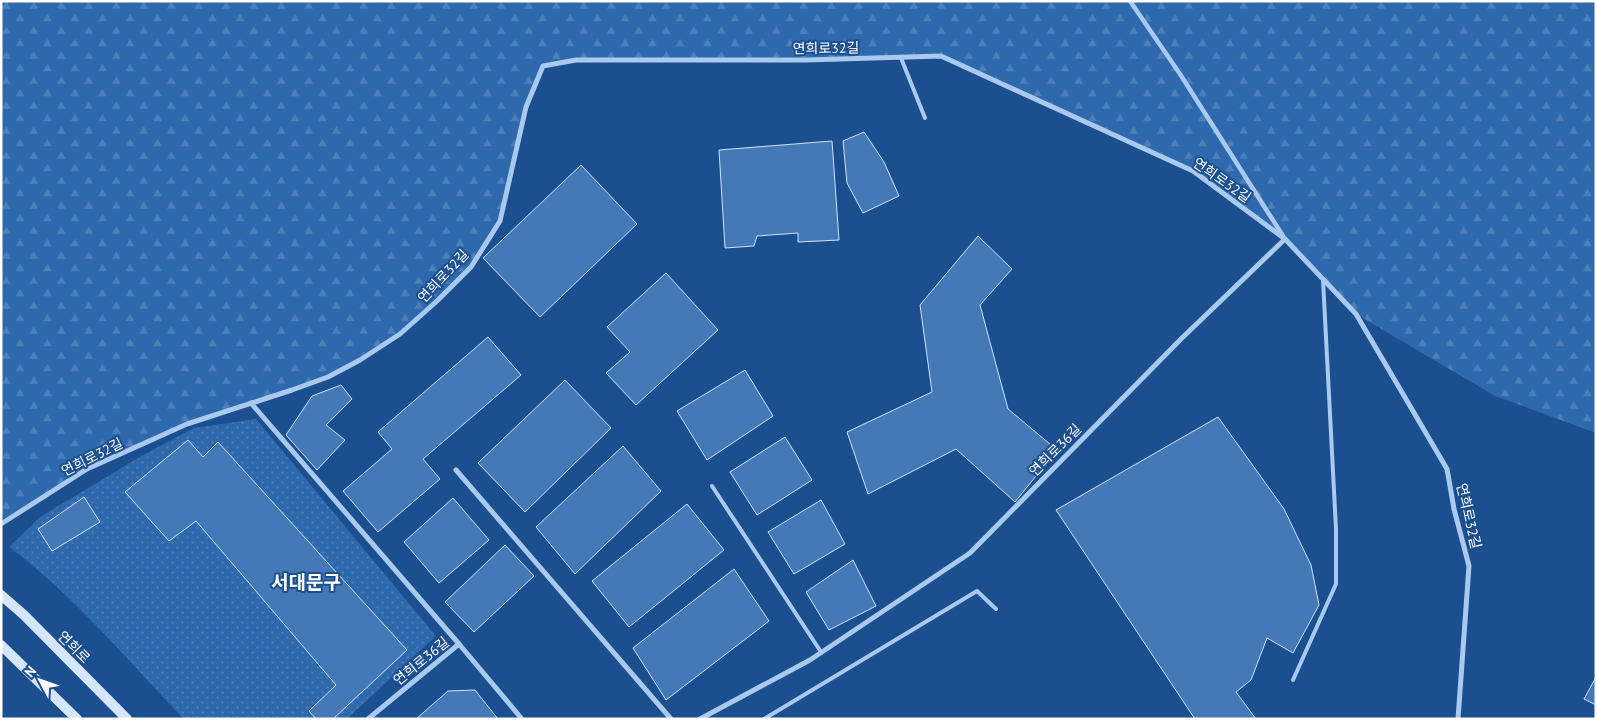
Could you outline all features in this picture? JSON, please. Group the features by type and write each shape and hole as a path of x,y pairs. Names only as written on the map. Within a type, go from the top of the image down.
{"main road":[{"name":"연희로","path":"1,595 24,615 127,719"},
{"path":"1,645 77,719"}],"street":[{"path":"1130,1 1180,74 1285,239"},
{"name":"연희로32길","path":"1,524 87,469 187,424 328,377 360,360 400,334 471,267 500,221 526,107 543,66 576,60 901,58 941,56 1193,171 1285,239 1356,314 1448,469 1454,508 1469,566 1458,719"},
{"name":"연희로36길","path":"700,719 810,660 970,553 1182,338 1285,239"},
{"path":"251,403 459,644"},
{"path":"456,470 671,719"},
{"name":"연희로36길","path":"368,719 459,644 522,719"}],"lane":[{"path":"901,58 925,118"},
{"path":"1293,680 1336,584 1336,529 1323,279"},
{"path":"712,486 821,652"},
{"path":"764,719 978,590 996,609"}],"green space":[{"path":"1,1 1596,1 1596,433 1495,396 1356,314 1285,239 1193,171 941,56 576,60 543,66 526,107 500,221 471,267 400,334 328,377 191,423 87,469 6,520 1,516"},
{"path":"256,419 436,636 347,719 184,719 78,607 9,547 40,517 143,455 194,428"}],"building":[{"path":"864,132 884,162 899,196 863,213 847,183 843,141"},
{"path":"832,141 839,240 798,242 798,233 757,236 754,246 725,248 719,150"},
{"path":"581,165 637,224 540,317 483,258"},
{"path":"978,236 1012,269 980,305 1008,409 1057,450 1015,502 956,449 868,494 847,432 932,392 920,305"},
{"path":"666,273 718,330 636,405 606,373 630,352 607,327"},
{"path":"488,337 521,375 423,459 440,479 378,532 343,491 392,449 378,432"},
{"path":"745,370 773,416 707,460 677,411"},
{"path":"565,380 611,428 525,512 478,463"},
{"path":"341,385 352,399 326,425 345,440 317,470 286,435 312,396"},
{"path":"1218,417 1284,509 1311,565 1319,605 1293,653 1267,638 1251,680 1236,692 1256,719 1195,719 1056,510"},
{"path":"785,437 812,480 757,515 730,472"},
{"path":"188,440 203,457 218,442 407,650 333,719 316,719 309,711 336,685 196,521 169,541 125,492"},
{"path":"623,446 661,491 575,574 536,527"},
{"path":"84,497 100,522 52,551 38,529"},
{"path":"453,498 489,540 439,583 404,542"},
{"path":"821,500 845,544 794,574 768,532"},
{"path":"687,504 724,550 629,627 592,581"},
{"path":"505,545 534,576 474,632 445,602"},
{"path":"853,560 876,606 829,630 806,592"},
{"path":"734,569 769,621 666,700 633,648"},
{"path":"1596,677 1596,705 1584,699"},
{"path":"475,690 498,719 416,719 448,691"}],"district":[{"name":"서대문구","path":"306,582"}]}
